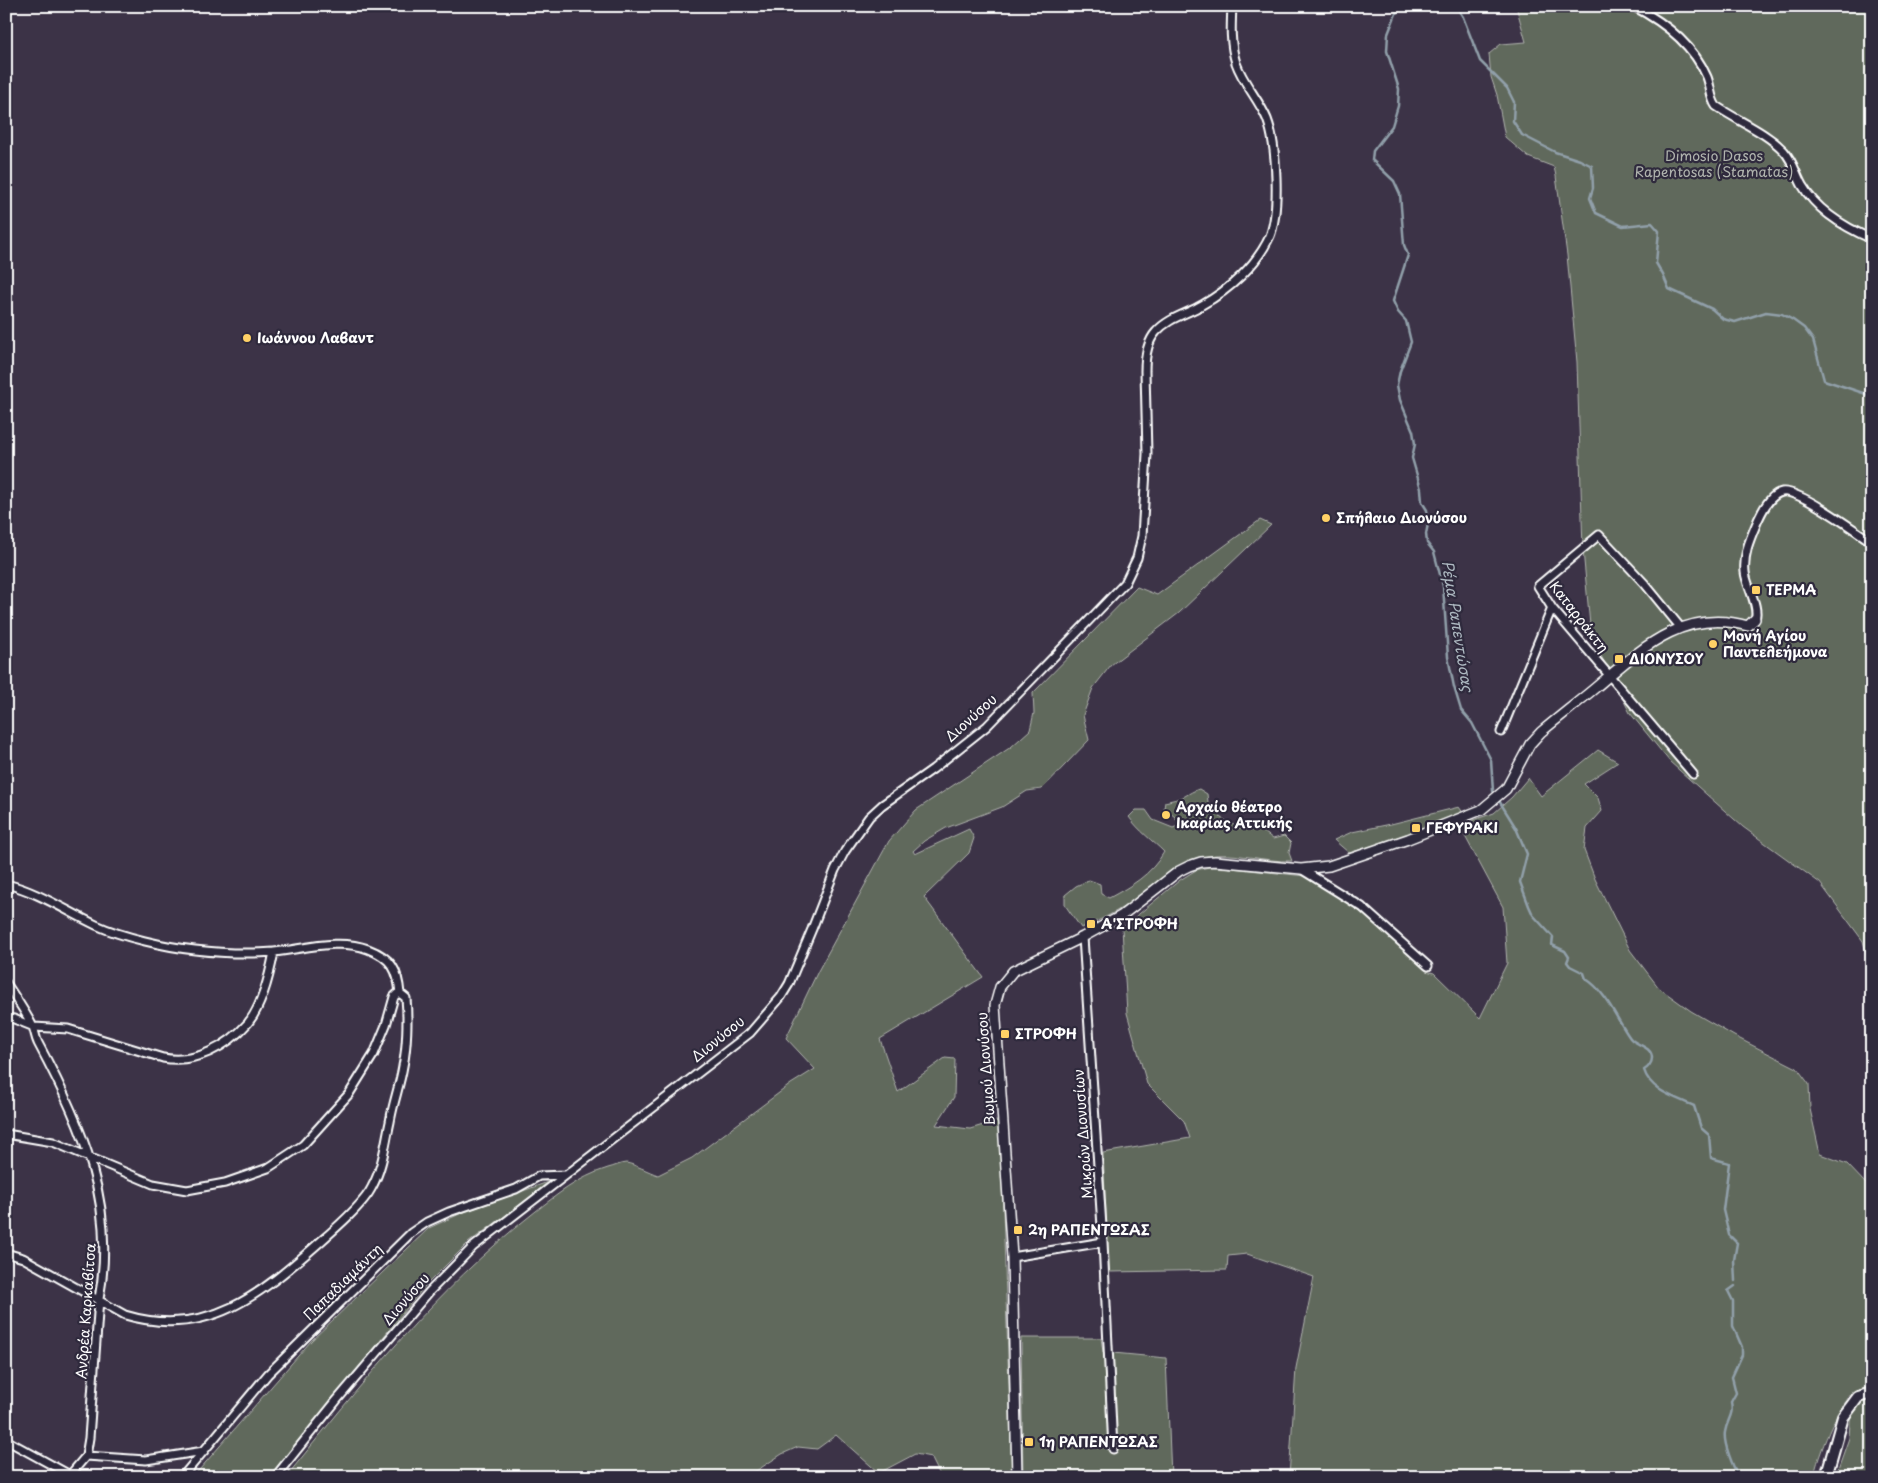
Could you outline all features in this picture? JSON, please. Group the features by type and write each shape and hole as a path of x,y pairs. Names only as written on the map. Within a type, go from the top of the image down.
{"main road":[{"path":"1826,1477 1843,1417 1858,1397 1872,1393"}],"street":[{"name":"Διονύσου","path":"275,1477 337,1400 442,1278 473,1247 750,1033 782,997 812,930 835,870 845,851 870,817 882,805 933,769 987,726 1125,583 1137,558 1142,536 1147,454 1145,358 1150,342 1163,325 1202,306 1230,286 1247,269 1260,253 1270,235 1275,210 1276,178 1274,148 1268,120 1236,64 1231,39 1232,6"},
{"path":"1633,6 1669,28 1688,48 1699,63 1707,79 1712,100 1716,106 1779,147 1790,159 1803,186 1819,206 1850,229 1872,239"},
{"path":"1609,676 1645,646 1666,634 1701,623 1733,621 1748,626 1755,619 1757,612 1745,574 1746,551 1760,516 1770,499 1779,493 1787,492 1797,495 1872,542"},
{"name":"Καταρράκτη","path":"1682,628 1645,584 1599,535 1538,586 1552,608 1693,774"},
{"path":"1501,732 1552,608"},
{"name":"Βωμού Διονύσου","path":"1017,1477 1012,1257 996,1000 1007,976 1013,971 1083,937 1132,908 1179,871 1194,864 1215,861 1302,869 1339,864 1408,839 1488,806 1506,789 1533,740 1609,676"},
{"path":"1302,869 1362,907 1428,966"},
{"path":"6,884 47,899 97,925 132,938 194,950 274,952 339,944 369,949 389,961 396,970 399,978 400,994"},
{"name":"Μικρών Διονυσίων","path":"1083,937 1113,1449"},
{"path":"6,1018 14,1019 34,1028 68,1029 173,1060 194,1058 220,1049 248,1022 263,994 274,952"},
{"name":"Ανδρέα Καρκαβίτσα","path":"6,983 34,1028 36,1039 80,1129 90,1157 97,1188 104,1233 103,1278 99,1299 89,1438 86,1456"},
{"path":"6,1134 53,1142 154,1184 187,1190 225,1183 268,1168 302,1145 349,1094 374,1054 386,1025 392,1001 397,994 400,994"},
{"path":"6,1253 23,1258 126,1315 157,1322 187,1321 213,1316 271,1283 328,1234 372,1189 380,1170 403,1066 406,998 400,994"},
{"name":"Παπαδιαμάντη","path":"182,1477 268,1374 411,1233 427,1222 449,1212 516,1189 539,1176 566,1176"},
{"path":"1012,1257 1102,1242"},
{"path":"6,1440 71,1476 86,1456 146,1460 204,1451"}],"green space":[{"name":"Dimosio Dasos Rapentosas (Stamatas)","path":"1516,6 1872,6 1872,975 1863,941 1820,883 1743,827 1670,762 1630,713 1591,636 1583,550 1577,362 1567,255 1556,176 1554,167 1528,157 1505,137 1497,95 1491,77 1489,54 1501,44 1526,42"},
{"path":"1260,520 1271,525 1179,613 1111,665 1093,688 1083,715 1089,740 1042,789 1027,791 1002,807 946,828 924,841 913,851 915,854 969,829 974,838 969,853 924,897 983,977 880,1039 898,1092 945,1058 955,1059 954,1097 936,1125 970,1129 1000,1120 1012,1477 941,1477 931,1457 915,1454 879,1473 836,1435 817,1449 798,1447 782,1454 747,1477 286,1477 401,1339 432,1306 497,1244 549,1201 587,1176 626,1163 658,1175 692,1158 791,1084 815,1069 786,1038 818,971 889,841 916,810 1011,747 1030,730 1034,713 1033,693 1137,587 1157,595"},
{"path":"1598,750 1618,762 1584,784 1598,798 1602,811 1587,828 1584,850 1595,879 1630,950 1659,988 1691,1011 1734,1036 1797,1068 1809,1084 1810,1109 1820,1154 1847,1164 1867,1185 1872,1203 1872,1477 1835,1477 1849,1438 1852,1392 1846,1399 1829,1432 1819,1457 1814,1477 1289,1477 1296,1368 1314,1277 1247,1254 1228,1256 1227,1270 1109,1272 1103,1153 1190,1138 1184,1121 1147,1084 1127,1013 1122,928 1180,880 1196,870 1209,867 1231,868 1305,876 1367,916 1426,971 1434,973 1480,1018 1507,963 1503,907 1459,825 1494,813 1512,797 1528,778 1541,796"},
{"path":"1199,789 1207,794 1208,802 1221,818 1239,828 1264,832 1273,839 1284,836 1291,843 1289,853 1292,861 1218,855 1188,862 1136,899 1081,928 1065,905 1065,895 1076,886 1089,880 1100,884 1101,894 1109,898 1147,873 1164,852 1129,817 1136,810 1146,810 1153,820 1173,828 1180,825 1175,817 1164,808 1165,802 1183,797"},
{"path":"1459,807 1464,814 1401,838 1349,853 1334,840 1352,832"},
{"path":"548,1182 468,1243 425,1286 269,1477 193,1477 311,1341 429,1228 464,1212"},
{"path":"1021,1338 1101,1338 1103,1352 1166,1358 1171,1477 1023,1477"}],"waterway":[{"name":"Ρέμα Ραπεντώσας","path":"1399,6 1388,34 1387,51 1399,89 1398,106 1392,126 1373,151 1372,160 1394,181 1400,194 1404,245 1408,255 1393,301 1398,312 1406,321 1411,342 1397,385 1400,400 1413,431 1415,444 1412,458 1421,489 1422,502 1427,510 1427,543 1434,552 1443,586 1448,657 1454,687 1461,710 1472,723 1491,760 1493,791 1495,794"},
{"name":"Ρέμα Ραπεντώσας","path":"1456,6 1463,17 1480,61 1507,88 1514,102 1513,121 1522,135 1555,152 1592,166 1593,188 1590,198 1596,213 1623,226 1652,223 1659,231 1656,263 1669,289 1712,309 1723,319 1735,322 1766,312 1782,314 1804,328 1813,340 1824,380 1872,396"},
{"name":"Ρέμα Ραπεντώσας","path":"1498,799 1516,828 1527,854 1520,882 1533,915 1553,937 1552,945 1565,951 1569,957 1567,962 1570,966 1584,973 1586,979 1599,991 1611,1006 1630,1038 1649,1051 1652,1060 1650,1065 1644,1070 1652,1083 1672,1097 1694,1106 1701,1128 1709,1135 1711,1158 1729,1163 1723,1210 1729,1235 1737,1243 1734,1260 1735,1281"},
{"name":"Ρέμα Ραπεντώσας","path":"1735,1286 1728,1291 1733,1301 1733,1326 1742,1347 1742,1355 1732,1377 1736,1393 1731,1402 1732,1411 1725,1437 1729,1455 1739,1477"}],"place":[{"name":"Ιωάννου Λαβαντ","path":"247,338"},
{"name":"Σπήλαιο Διονύσου","path":"1326,518"},
{"name":"ΤΕΡΜΑ","path":"1756,590"},
{"name":"Μονή Αγίου Παντελεήμονα","path":"1713,644"},
{"name":"ΔΙΟΝΥΣΟΥ","path":"1619,659"},
{"name":"Αρχαίο θέατρο Ικαρίας Αττικής","path":"1166,815"},
{"name":"ΓΕΦΥΡΑΚΙ","path":"1416,828"},
{"name":"Α'ΣΤΡΟΦΗ","path":"1091,924"},
{"name":"ΣΤΡΟΦΗ","path":"1005,1034"},
{"name":"2η ΡΑΠΕΝΤΩΣΑΣ","path":"1018,1230"},
{"name":"1η ΡΑΠΕΝΤΩΣΑΣ","path":"1029,1442"}]}
